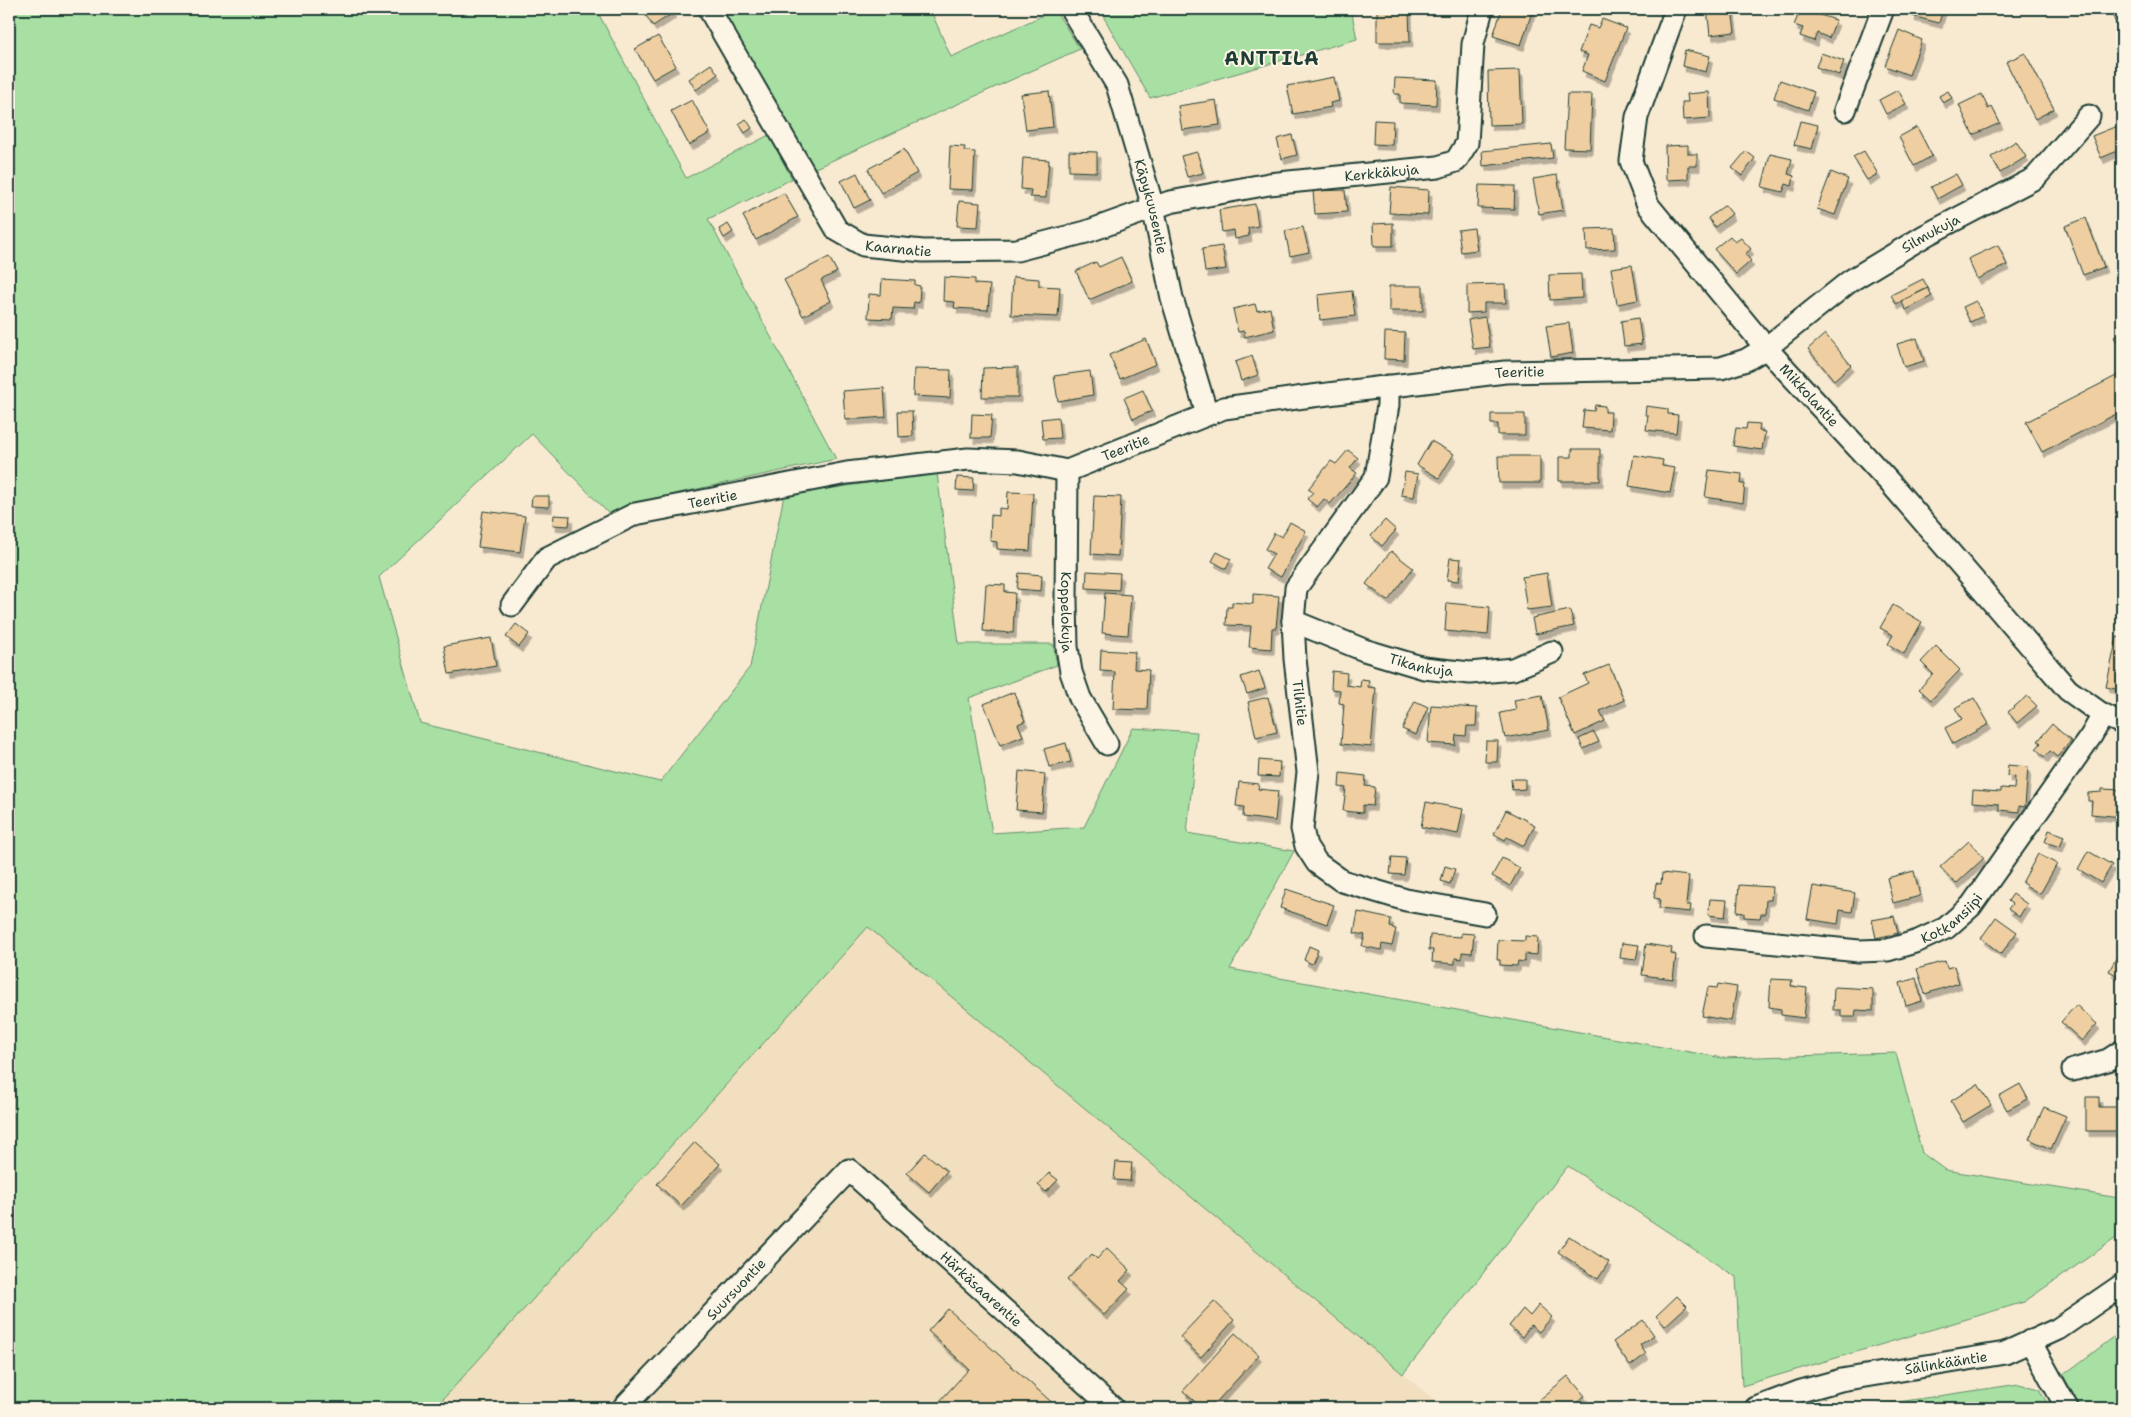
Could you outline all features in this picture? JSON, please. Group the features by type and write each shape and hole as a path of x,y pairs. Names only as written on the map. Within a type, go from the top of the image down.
{"street":[{"name":"Kaarnatie","path":"709,9 836,230 863,245 923,251 1017,250 1086,232 1153,208"},
{"name":"Käpykuusentie","path":"1071,9 1118,85 1153,208 1172,298 1207,414"},
{"name":"Kerkkäkuja","path":"1153,208 1170,202 1269,184 1438,167 1456,160 1467,143 1474,44 1482,9"},
{"name":"Mikkolantie","path":"1676,9 1637,117 1631,161 1648,205 1766,348 1892,485 2068,690 2103,715 2122,723"},
{"path":"1845,110 1883,9"},
{"name":"Silmukuja","path":"1766,348 1850,281 1944,224 2035,178 2090,116"},
{"name":"Teeritie","path":"512,605 547,558 635,514 847,473 968,459 1018,462 1067,471 1224,408 1505,372 1721,368 1746,360 1766,348"},
{"name":"Tilhitie","path":"1388,386 1387,413 1376,477 1296,588 1293,621 1308,772 1302,829 1306,846 1317,863 1342,881 1406,900 1485,914"},
{"name":"Koppelokuja","path":"1067,471 1066,601 1067,647 1070,672 1080,698 1108,744"},
{"name":"Tikankuja","path":"1293,621 1364,650 1424,668 1470,673 1513,669 1552,652"},
{"name":"Kotkansiipi","path":"1706,936 1859,951 1888,950 1918,941 1946,928 1972,906 2091,736 2103,715"},
{"path":"2073,1070 2108,1060 2122,1051"},
{"name":"Suursuontie","path":"623,1408 848,1170"},
{"name":"Härkäsaarentie","path":"848,1170 1114,1408"},
{"name":"Sälinkääntie","path":"1756,1408 1801,1391 1842,1380 2005,1352 2058,1329 2122,1285"},
{"path":"2030,1341 2066,1408"}],"shaded area":[{"path":"868,927 1444,1408 435,1408"}],"green space":[{"path":"9,9 596,9 686,178 769,135 792,179 708,219 836,459 633,503 609,514 532,434 379,577 420,723 660,782 750,667 784,495 937,473 959,644 1053,644 1057,665 969,698 992,833 1084,827 1133,728 1197,732 1187,833 1294,851 1230,969 1723,1058 1896,1053 1922,1153 1945,1170 2119,1198 2122,1196 2122,1234 2024,1302 1742,1386 1736,1277 1568,1166 1403,1374 868,927 435,1408 9,1408"},
{"path":"722,9 930,9 951,57 1055,10 1080,49 811,170"},
{"path":"1099,9 1351,9 1357,39 1150,98"},
{"path":"2122,1331 2122,1408 2081,1408 2063,1375"},
{"path":"2019,1384 2039,1389 2050,1408 1858,1408"}],"building":[{"path":"654,9 670,9 673,13 653,26 645,14"},
{"path":"1377,9 1409,9 1410,42 1377,42"},
{"path":"1502,9 1533,9 1521,45 1493,36"},
{"path":"1707,9 1732,9 1735,32 1710,35"},
{"path":"1801,9 1836,20 1829,38 1817,33 1814,41 1800,36 1803,28 1794,25"},
{"path":"1913,9 1943,9 1939,23 1912,16"},
{"path":"2110,9 2122,9 2122,24 2117,26"},
{"path":"1602,19 1626,28 1605,81 1582,71 1588,55 1579,52 1589,25 1598,28"},
{"path":"1899,30 1922,40 1909,75 1885,66"},
{"path":"658,36 676,66 653,79 635,49"},
{"path":"1685,50 1710,56 1706,72 1682,66"},
{"path":"1821,53 1844,61 1839,75 1816,67"},
{"path":"2025,53 2054,109 2035,119 2006,62"},
{"path":"711,64 718,74 696,90 689,79"},
{"path":"1520,70 1522,124 1489,125 1488,71"},
{"path":"1334,77 1339,101 1330,103 1331,107 1293,114 1287,86"},
{"path":"1395,78 1437,80 1436,105 1400,103 1400,94 1394,94"},
{"path":"1780,80 1814,92 1808,110 1774,98"},
{"path":"1898,90 1906,104 1886,114 1879,100"},
{"path":"1049,91 1053,127 1026,130 1021,94"},
{"path":"1948,91 1952,98 1943,103 1939,96"},
{"path":"1709,92 1710,118 1683,120 1682,102 1688,102 1687,94"},
{"path":"1567,94 1592,94 1590,149 1564,148"},
{"path":"1982,94 1988,109 1992,107 2000,123 1973,135 1959,105"},
{"path":"692,100 710,133 689,145 671,111"},
{"path":"1216,100 1220,125 1182,130 1178,106"},
{"path":"746,119 752,128 745,133 739,124"},
{"path":"1374,120 1393,121 1392,145 1373,144"},
{"path":"1800,121 1818,125 1812,149 1794,145"},
{"path":"2122,124 2122,149 2101,158 2092,136"},
{"path":"1917,127 1932,156 1914,166 1899,137"},
{"path":"1292,135 1297,155 1282,159 1277,139"},
{"path":"2016,141 2026,157 2000,173 1991,157"},
{"path":"1551,144 1553,158 1483,166 1482,151"},
{"path":"1688,145 1688,154 1697,154 1697,166 1688,166 1688,179 1666,180 1665,146"},
{"path":"950,146 965,147 964,151 975,152 973,190 948,189"},
{"path":"904,149 917,173 881,193 868,169"},
{"path":"1069,151 1097,152 1097,172 1069,171"},
{"path":"1746,151 1755,158 1742,176 1732,168"},
{"path":"1864,151 1878,174 1867,180 1853,157"},
{"path":"1197,152 1203,173 1187,177 1181,156"},
{"path":"1770,154 1792,159 1788,174 1794,176 1792,186 1786,184 1783,192 1762,187"},
{"path":"1023,158 1049,160 1046,198 1030,197 1031,190 1021,189"},
{"path":"1831,172 1848,179 1835,215 1817,209"},
{"path":"857,173 870,200 854,208 841,181"},
{"path":"1956,174 1962,185 1937,199 1931,187"},
{"path":"1557,175 1563,210 1539,214 1533,179"},
{"path":"1479,185 1515,186 1514,209 1478,208"},
{"path":"1391,187 1429,190 1428,215 1389,213"},
{"path":"1345,190 1347,212 1315,214 1313,191"},
{"path":"784,193 798,217 756,240 743,216"},
{"path":"959,201 980,203 978,227 957,226"},
{"path":"1255,204 1258,226 1248,228 1249,236 1235,239 1234,230 1222,232 1219,210"},
{"path":"1725,205 1732,214 1715,227 1708,218"},
{"path":"2086,218 2104,267 2083,275 2065,226"},
{"path":"1393,223 1393,246 1374,246 1373,224"},
{"path":"728,224 733,232 724,238 719,229"},
{"path":"1303,227 1309,252 1290,256 1285,231"},
{"path":"1474,228 1477,250 1461,252 1458,230"},
{"path":"1614,228 1615,249 1587,250 1586,229"},
{"path":"1730,236 1735,242 1741,238 1751,249 1745,254 1751,261 1736,274 1714,249"},
{"path":"1998,245 2007,265 1977,279 1968,259"},
{"path":"1222,246 1226,269 1205,272 1202,249"},
{"path":"829,257 837,272 821,280 831,301 803,316 784,280"},
{"path":"1121,257 1132,281 1089,300 1076,271 1096,262 1099,267"},
{"path":"1632,265 1638,300 1617,304 1611,268"},
{"path":"1581,274 1582,298 1550,300 1549,275"},
{"path":"944,277 975,279 975,284 990,285 988,310 954,308 955,302 943,301"},
{"path":"1013,277 1039,279 1039,286 1060,287 1058,317 1011,315"},
{"path":"882,279 915,281 915,285 920,286 919,303 914,302 913,309 893,308 892,319 868,318 869,294 881,295"},
{"path":"1923,279 1928,288 1896,304 1891,295"},
{"path":"1505,284 1506,303 1484,303 1484,312 1467,313 1467,285"},
{"path":"1389,286 1423,286 1423,311 1389,311"},
{"path":"1928,288 1932,296 1906,310 1901,301"},
{"path":"1352,291 1355,316 1320,320 1318,295"},
{"path":"1976,301 1983,316 1970,322 1963,307"},
{"path":"1255,304 1257,311 1270,308 1274,330 1245,337 1244,331 1238,332 1233,309"},
{"path":"1485,317 1490,347 1473,349 1468,320"},
{"path":"1638,318 1642,344 1624,346 1621,321"},
{"path":"1569,323 1573,353 1551,357 1546,326"},
{"path":"1385,332 1405,333 1404,360 1384,359"},
{"path":"2122,333 2122,352 2114,337"},
{"path":"1825,334 1851,365 1834,380 1808,349"},
{"path":"1917,338 1924,361 1904,367 1897,344"},
{"path":"1146,339 1156,364 1120,379 1109,355"},
{"path":"1252,356 1258,375 1241,381 1235,362"},
{"path":"1018,367 1018,397 982,397 983,368"},
{"path":"914,369 951,370 950,398 913,396"},
{"path":"1090,371 1093,395 1058,401 1054,376"},
{"path":"2122,373 2122,411 2042,452 2026,422"},
{"path":"884,388 886,417 845,420 843,391"},
{"path":"1143,390 1152,411 1133,419 1124,398"},
{"path":"1595,405 1605,406 1605,412 1611,412 1610,430 1582,428 1584,410 1594,411"},
{"path":"1646,406 1668,409 1668,414 1678,415 1676,433 1646,430 1648,415 1645,415"},
{"path":"898,411 912,411 913,436 899,437"},
{"path":"972,414 992,415 990,438 971,438"},
{"path":"1491,414 1525,414 1525,435 1498,435 1498,424 1491,424"},
{"path":"1058,417 1060,438 1043,439 1041,419"},
{"path":"1747,423 1760,424 1759,431 1765,432 1762,450 1733,446 1736,428 1746,429"},
{"path":"1431,441 1454,454 1439,478 1417,465"},
{"path":"1572,449 1600,449 1600,481 1559,481 1559,457 1572,457"},
{"path":"1348,450 1358,458 1350,468 1357,473 1330,504 1324,499 1317,507 1307,499 1313,492 1308,489 1331,461 1336,464"},
{"path":"1634,455 1663,460 1662,466 1675,468 1670,493 1629,486"},
{"path":"1498,456 1540,456 1540,483 1499,483"},
{"path":"1709,470 1742,474 1741,484 1745,484 1743,503 1705,497"},
{"path":"1405,472 1418,474 1414,497 1401,495"},
{"path":"957,477 974,478 973,491 956,490"},
{"path":"1008,492 1033,493 1030,551 997,549 997,542 990,541 991,515 999,516 999,508 1007,509"},
{"path":"532,496 549,496 549,507 531,506"},
{"path":"1094,496 1121,497 1118,556 1091,554"},
{"path":"483,511 525,516 520,552 478,547"},
{"path":"554,515 570,516 569,526 553,525"},
{"path":"1385,520 1396,530 1382,546 1371,536"},
{"path":"1290,522 1306,531 1281,577 1265,569 1274,554 1265,549 1274,533 1282,537"},
{"path":"1391,551 1413,568 1388,601 1366,584"},
{"path":"1217,552 1231,559 1226,569 1212,561"},
{"path":"1450,558 1461,559 1459,581 1447,580"},
{"path":"1087,571 1120,573 1119,590 1086,588"},
{"path":"1019,573 1042,575 1041,591 1017,589"},
{"path":"1547,573 1552,607 1527,610 1522,577"},
{"path":"986,584 1005,585 1005,592 1015,593 1013,633 983,631"},
{"path":"1105,593 1131,595 1128,635 1102,633"},
{"path":"1253,594 1279,596 1276,628 1272,628 1271,649 1249,647 1251,626 1226,625 1227,607 1232,607 1232,602 1253,604"},
{"path":"1447,603 1490,607 1488,635 1445,631"},
{"path":"1893,605 1922,622 1904,654 1888,644 1893,635 1880,628"},
{"path":"1570,610 1574,626 1535,634 1532,618"},
{"path":"516,624 529,634 519,647 506,637"},
{"path":"2117,637 2122,638 2122,679 2120,690 2106,687"},
{"path":"491,638 496,666 449,674 444,646"},
{"path":"1936,646 1960,670 1931,700 1919,689 1933,674 1921,662"},
{"path":"1101,650 1135,652 1134,669 1149,670 1147,710 1113,709 1115,672 1100,671"},
{"path":"1609,665 1624,700 1600,711 1605,721 1575,735 1558,697 1588,683 1584,675"},
{"path":"1259,671 1265,688 1247,694 1241,677"},
{"path":"1332,671 1347,673 1346,685 1360,687 1361,679 1369,680 1368,687 1376,688 1371,747 1341,744 1344,704 1339,703 1340,690 1331,689"},
{"path":"1014,692 1025,721 1018,724 1023,736 1000,745 984,704"},
{"path":"1542,695 1549,730 1505,738 1500,713 1516,710 1514,700"},
{"path":"2027,696 2037,706 2017,723 2008,712"},
{"path":"1268,697 1277,732 1256,737 1248,702"},
{"path":"1974,698 1989,724 1953,744 1945,728 1962,719 1955,708"},
{"path":"1415,701 1428,707 1416,735 1402,729"},
{"path":"1431,705 1477,708 1476,726 1467,726 1466,736 1456,735 1455,745 1428,743"},
{"path":"2052,724 2071,741 2057,757 2050,751 2045,757 2036,749 2041,743 2038,741"},
{"path":"1594,732 1599,742 1583,749 1579,739"},
{"path":"1486,741 1498,741 1497,762 1485,762"},
{"path":"1066,743 1071,762 1049,767 1044,749"},
{"path":"1259,760 1280,762 1279,777 1258,776"},
{"path":"2008,765 2028,767 2025,807 2019,806 2019,812 1999,810 1999,804 1972,802 1973,790 2001,792 2001,788 2014,789 2015,777 2007,776"},
{"path":"1019,771 1045,774 1042,812 1016,810"},
{"path":"1340,773 1366,776 1365,786 1375,787 1373,806 1363,805 1363,813 1343,811 1346,788 1339,787"},
{"path":"1511,779 1525,779 1525,789 1512,790"},
{"path":"1239,782 1259,784 1258,789 1278,791 1275,821 1243,817 1244,807 1236,806"},
{"path":"2102,789 2122,790 2122,817 2091,814 2092,801 2088,801 2088,793 2102,792"},
{"path":"1426,802 1463,809 1458,834 1421,827"},
{"path":"1506,810 1535,825 1524,846 1507,837 1505,840 1494,834"},
{"path":"2049,830 2064,836 2060,847 2045,842"},
{"path":"1969,841 1984,858 1956,884 1940,867"},
{"path":"2088,851 2112,865 2101,883 2078,869"},
{"path":"2038,854 2057,864 2040,894 2022,883"},
{"path":"1392,857 1406,858 1404,875 1390,874"},
{"path":"1502,858 1520,868 1510,886 1492,876"},
{"path":"1445,866 1455,869 1450,884 1441,881"},
{"path":"1914,871 1920,896 1893,903 1887,878"},
{"path":"1662,873 1689,876 1686,905 1691,905 1690,912 1659,909 1660,899 1654,898 1656,883 1661,884"},
{"path":"1739,885 1772,887 1771,900 1766,900 1765,914 1761,914 1760,918 1744,917 1744,913 1737,912"},
{"path":"1813,886 1855,893 1852,912 1840,910 1838,924 1807,919"},
{"path":"1286,889 1334,905 1327,924 1280,908"},
{"path":"2013,894 2027,904 2019,917 2008,909 2012,904 2008,901"},
{"path":"1710,899 1727,900 1725,917 1708,915"},
{"path":"1358,912 1391,919 1390,927 1396,929 1392,946 1382,944 1381,950 1362,946 1365,935 1354,933"},
{"path":"1894,916 1898,933 1876,938 1872,920"},
{"path":"1996,917 2017,932 2001,954 1981,938"},
{"path":"1461,933 1474,934 1472,953 1462,952 1462,959 1455,958 1455,964 1432,962 1433,950 1429,950 1430,935 1461,937"},
{"path":"1525,936 1538,937 1537,955 1525,954 1525,962 1518,961 1517,966 1500,965 1500,960 1497,960 1498,940 1525,941"},
{"path":"1622,943 1639,945 1636,960 1620,958"},
{"path":"1646,944 1672,948 1671,954 1676,955 1673,979 1642,975"},
{"path":"1309,946 1318,950 1312,964 1304,960"},
{"path":"2120,951 2122,952 2122,978 2109,971"},
{"path":"1945,961 1947,968 1954,966 1959,983 1925,994 1917,969"},
{"path":"1916,978 1922,1001 1906,1006 1900,983"},
{"path":"1771,979 1792,980 1791,986 1807,988 1804,1018 1781,1015 1781,1009 1769,1007"},
{"path":"1718,984 1737,987 1731,1021 1702,1016 1708,987 1717,988"},
{"path":"1834,987 1873,989 1873,1011 1856,1010 1855,1017 1841,1017 1841,1010 1833,1010"},
{"path":"2076,1005 2097,1024 2082,1041 2061,1022"},
{"path":"1978,1084 1991,1105 1963,1122 1951,1101"},
{"path":"2020,1084 2028,1099 2007,1110 1999,1096"},
{"path":"2086,1097 2099,1097 2099,1107 2118,1107 2118,1131 2086,1131"},
{"path":"2044,1107 2066,1116 2051,1149 2029,1139"},
{"path":"695,1142 720,1164 681,1206 657,1184"},
{"path":"925,1153 947,1171 929,1192 907,1173"},
{"path":"1116,1162 1132,1163 1130,1181 1114,1180"},
{"path":"1049,1173 1058,1180 1046,1192 1038,1185"},
{"path":"1569,1236 1609,1262 1598,1279 1558,1252"},
{"path":"1107,1248 1130,1270 1120,1281 1129,1289 1104,1315 1067,1280 1092,1254 1097,1259"},
{"path":"1677,1296 1687,1306 1665,1326 1656,1316"},
{"path":"1214,1301 1234,1320 1201,1357 1180,1337"},
{"path":"1539,1305 1552,1317 1539,1332 1531,1325 1522,1337 1509,1326 1523,1309 1530,1316"},
{"path":"948,1309 1058,1408 946,1408 939,1402 969,1369 928,1331"},
{"path":"1643,1320 1654,1335 1640,1345 1646,1354 1630,1366 1613,1342"},
{"path":"1235,1333 1259,1355 1211,1408 1202,1408 1183,1391"},
{"path":"1568,1376 1585,1396 1570,1408 1535,1408 1532,1406"}],"district":[{"name":"ANTTILA","path":"1272,58"}]}
